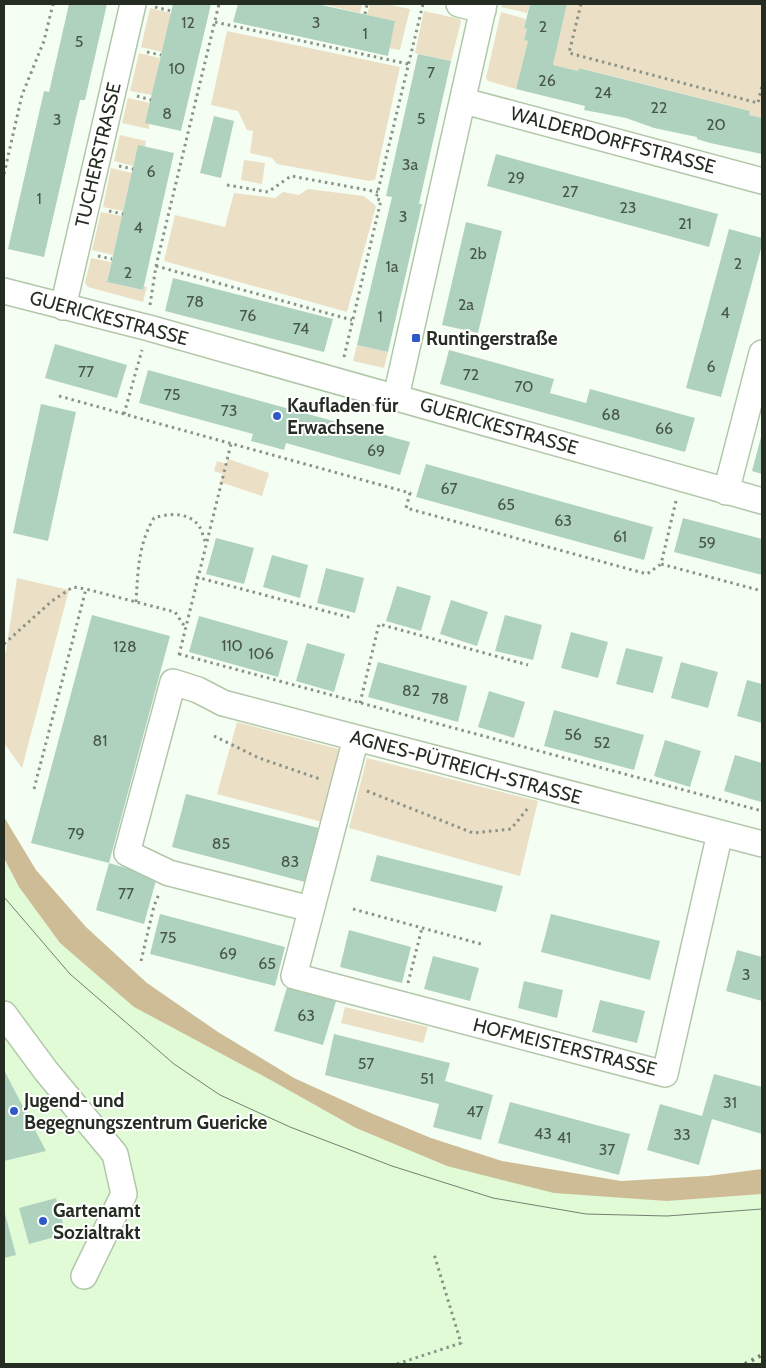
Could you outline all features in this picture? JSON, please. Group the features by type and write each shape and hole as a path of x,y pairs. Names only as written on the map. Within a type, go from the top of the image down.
{"street":[{"name":"TUCHERSTRASSE","path":"63,307 133,4"},
{"path":"396,397 484,7 459,4"},
{"name":"WALDERDORFFSTRASSE","path":"464,100 762,181"},
{"name":"GUERICKESTRASSE","path":"4,291 338,380 762,501"},
{"path":"726,492 762,353"},
{"path":"172,682 127,853 169,873 310,909"},
{"name":"AGNES-PÜTREICH-STRASSE","path":"172,682 198,690 223,703 762,844"},
{"name":"HOFMEISTERSTRASSE","path":"356,738 294,976 664,1074 720,833"},
{"path":"4,1014 46,1071 115,1154 124,1194 84,1276"}],"path":[{"path":"4,174 22,95 44,41 53,4"},
{"path":"124,414 148,328 151,288 219,4"},
{"path":"365,14 367,4"},
{"path":"338,380 380,200 376,199 423,4"},
{"path":"581,4 570,53 758,103 762,86"},
{"path":"215,22 408,64"},
{"path":"227,186 268,192 291,176 378,192"},
{"path":"156,266 352,320"},
{"path":"59,396 410,493 406,508 647,574 660,564 682,479"},
{"path":"172,682 196,578 231,444"},
{"path":"136,602 139,559 145,532 154,518 165,514 184,516 199,525 206,542"},
{"path":"660,564 762,591"},
{"path":"196,578 352,618"},
{"path":"4,644 52,601 73,587 175,612 185,627"},
{"path":"34,790 86,589"},
{"path":"360,703 379,624 528,665"},
{"path":"179,654 762,811"},
{"path":"214,736 259,758 308,776 378,794 473,833 511,829 544,787"},
{"path":"141,961 154,906"},
{"path":"353,909 481,944"},
{"path":"402,1004 422,928"},
{"path":"397,1364 461,1343 434,1254"}],"shaded area":[{"path":"322,4 362,4 360,13"},
{"path":"370,4 385,4 410,9 400,50 389,48 395,21 367,15"},
{"path":"502,4 530,4 527,13 501,7"},
{"path":"567,4 762,4 762,118 749,115 750,111 580,68 578,71 553,65"},
{"path":"150,8 171,13 162,52 141,47"},
{"path":"424,11 460,19 461,22 451,61 415,53"},
{"path":"501,12 526,19 524,28 527,29 524,40 528,41 516,89 488,81 486,78"},
{"path":"227,31 400,67 375,180 369,181 277,164 272,158 250,153 253,131 247,130 238,111 211,105"},
{"path":"139,53 160,58 152,95 130,91"},
{"path":"128,98 150,103 149,129 122,123"},
{"path":"120,135 146,141 145,147 138,146 133,166 114,161"},
{"path":"244,160 265,163 262,184 241,180"},
{"path":"111,168 132,173 123,211 103,207"},
{"path":"308,189 364,196 376,206 347,312 164,261 175,215 225,227 234,193 275,198 283,192 299,195"},
{"path":"101,212 122,216 113,255 92,250"},
{"path":"91,258 111,262 107,282 143,290 144,286 147,287 143,302 88,287 85,283"},
{"path":"357,345 388,352 384,368 353,361"},
{"path":"228,459 269,473 262,496 220,482 223,474 214,471 217,461 226,464"},
{"path":"17,578 69,590 22,768 4,743 4,655"},
{"path":"237,722 342,750 322,822 217,794"},
{"path":"367,758 538,801 520,876 349,828"},
{"path":"4,817 36,870 86,927 147,983 218,1032 294,1078 431,1138 502,1161 621,1181 708,1176 762,1169 762,1194 667,1201 554,1193 447,1166 356,1128 134,1007 60,943 19,887 4,858"},
{"path":"4,858 19,887 60,943 267,1078 356,1128 447,1166 667,1201 762,1194 762,1364 4,1364"},
{"path":"345,1007 428,1027 423,1043 341,1023"}],"building":[{"path":"69,4 107,4 85,100 80,100 44,257 8,249 44,91 49,92"},
{"path":"173,4 211,4 181,131 145,123"},
{"path":"238,4 317,4 395,21 388,56 233,22"},
{"path":"530,4 567,4 553,65 578,71 579,68 750,111 749,115 762,118 762,154 710,143 697,139 697,137 654,128 626,118 584,110 585,106 516,89 528,41 524,40 527,29 524,28"},
{"path":"418,54 451,61 419,204 422,204 388,352 357,345 392,197 386,196"},
{"path":"214,116 234,121 221,178 200,173"},
{"path":"138,145 174,153 143,290 107,282"},
{"path":"496,154 718,214 709,247 487,186"},
{"path":"466,222 502,231 478,333 442,325"},
{"path":"729,229 762,238 762,245 721,397 686,388"},
{"path":"173,278 333,319 324,352 165,311"},
{"path":"55,344 127,365 117,398 45,378"},
{"path":"449,350 554,379 550,393 586,403 590,389 695,418 685,452 440,384"},
{"path":"148,370 410,442 400,475 286,443 284,450 251,441 253,434 139,403"},
{"path":"41,404 76,412 48,541 13,533"},
{"path":"762,438 762,474 752,471"},
{"path":"426,464 653,527 644,560 416,497"},
{"path":"683,518 762,539 762,575 674,552"},
{"path":"216,538 254,548 244,584 206,574"},
{"path":"272,555 308,565 300,598 263,587"},
{"path":"326,568 364,578 355,613 317,603"},
{"path":"397,586 431,596 421,631 386,621"},
{"path":"451,600 488,612 477,646 440,634"},
{"path":"92,615 170,636 109,863 31,843"},
{"path":"505,615 542,625 533,660 495,651"},
{"path":"199,616 288,641 278,677 189,652"},
{"path":"571,632 608,642 598,678 561,668"},
{"path":"307,643 345,654 334,692 296,681"},
{"path":"626,648 663,657 653,693 616,684"},
{"path":"378,662 467,686 458,722 368,697"},
{"path":"681,662 718,672 708,708 671,698"},
{"path":"747,680 762,684 762,723 737,716"},
{"path":"489,691 525,702 514,738 478,727"},
{"path":"554,710 644,735 634,770 544,746"},
{"path":"665,740 701,751 690,787 654,776"},
{"path":"735,755 762,763 761,802 724,791"},
{"path":"186,794 319,828 305,882 172,847"},
{"path":"377,855 503,886 496,912 370,881"},
{"path":"109,863 157,877 144,924 96,910"},
{"path":"160,914 285,947 275,986 150,954"},
{"path":"551,914 660,941 650,980 541,952"},
{"path":"349,930 411,947 402,983 340,967"},
{"path":"737,950 762,957 762,1001 726,991"},
{"path":"433,956 479,968 470,1001 424,989"},
{"path":"524,981 563,990 557,1018 518,1008"},
{"path":"288,984 337,998 323,1045 274,1031"},
{"path":"600,1000 645,1011 637,1043 592,1032"},
{"path":"334,1034 450,1063 445,1081 493,1095 481,1140 433,1127 439,1104 325,1075"},
{"name":"Jugend- und Begegnungszentrum Guericke","path":"4,1070 46,1151 4,1161"},
{"path":"714,1074 762,1087 762,1134 712,1119 699,1165 647,1150 660,1104 702,1116"},
{"path":"510,1102 630,1134 619,1175 498,1143"},
{"name":"Gartenamt Sozialtrakt","path":"56,1198 66,1234 29,1244 19,1208"},
{"path":"4,1210 16,1255 4,1258"}],"tram line":[{"path":"4,897 70,974 174,1064 220,1095 290,1127 392,1166 493,1198 586,1214 667,1216 762,1209"}],"railway":[{"path":"745,1364 762,1355"}],"place":[{"name":"Runtingerstraße","path":"416,338"},
{"name":"Kaufladen für Erwachsene","path":"277,416"},
{"name":"Jugend- und Begegnungszentrum Guericke","path":"14,1111"},
{"name":"Gartenamt Sozialtrakt","path":"43,1221"}]}
